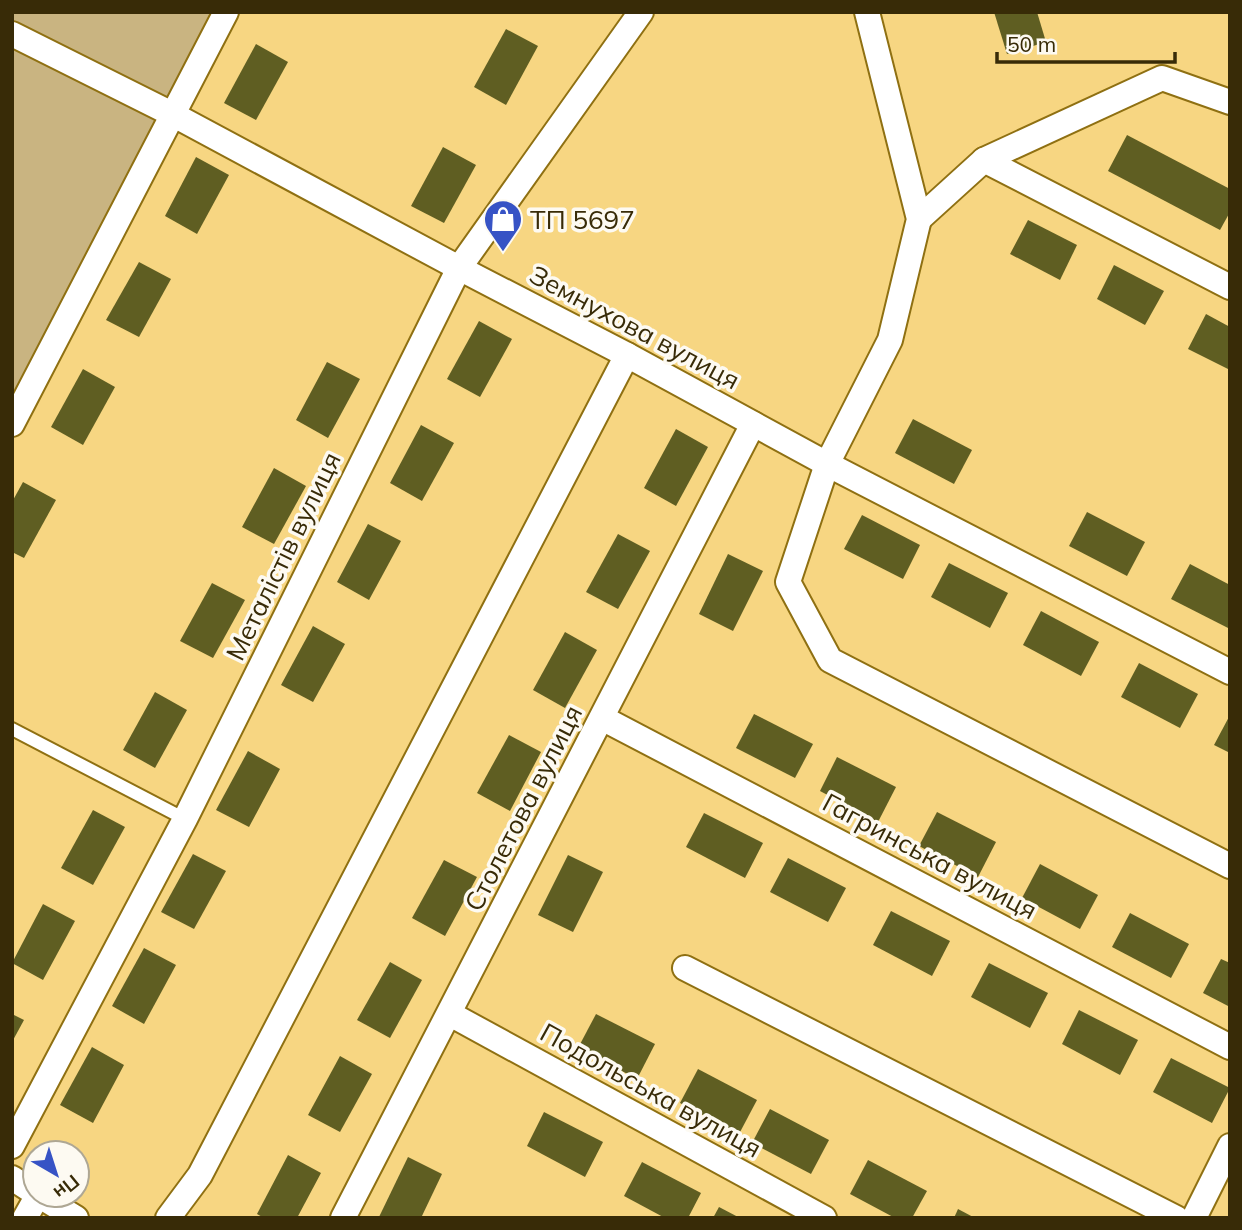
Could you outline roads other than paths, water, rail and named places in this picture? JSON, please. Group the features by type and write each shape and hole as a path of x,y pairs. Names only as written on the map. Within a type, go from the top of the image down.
{"street":[{"path":"12,424 226,12"},
{"name":"Металістів вулиця","path":"12,1146 185,820 459,268 641,12"},
{"path":"867,12 919,219 890,340 827,464 788,582 830,660 1230,866"},
{"name":"Земнухова вулиця","path":"12,34 172,114 827,464 1230,672"},
{"path":"919,219 984,160 1162,78 1230,102"},
{"path":"984,160 1230,287"},
{"path":"168,1218 200,1175 627,355"},
{"name":"Столетова вулиця","path":"343,1218 753,424"},
{"name":"Гагринська вулиця","path":"602,718 1230,1046"},
{"path":"685,968 1175,1218"},
{"name":"Подольська вулиця","path":"450,1014 824,1218"},
{"path":"1194,1218 1230,1146"}],"lane":[{"path":"12,729 185,820"}],"place":[{"name":"ТП 5697","path":"503,253"}]}
